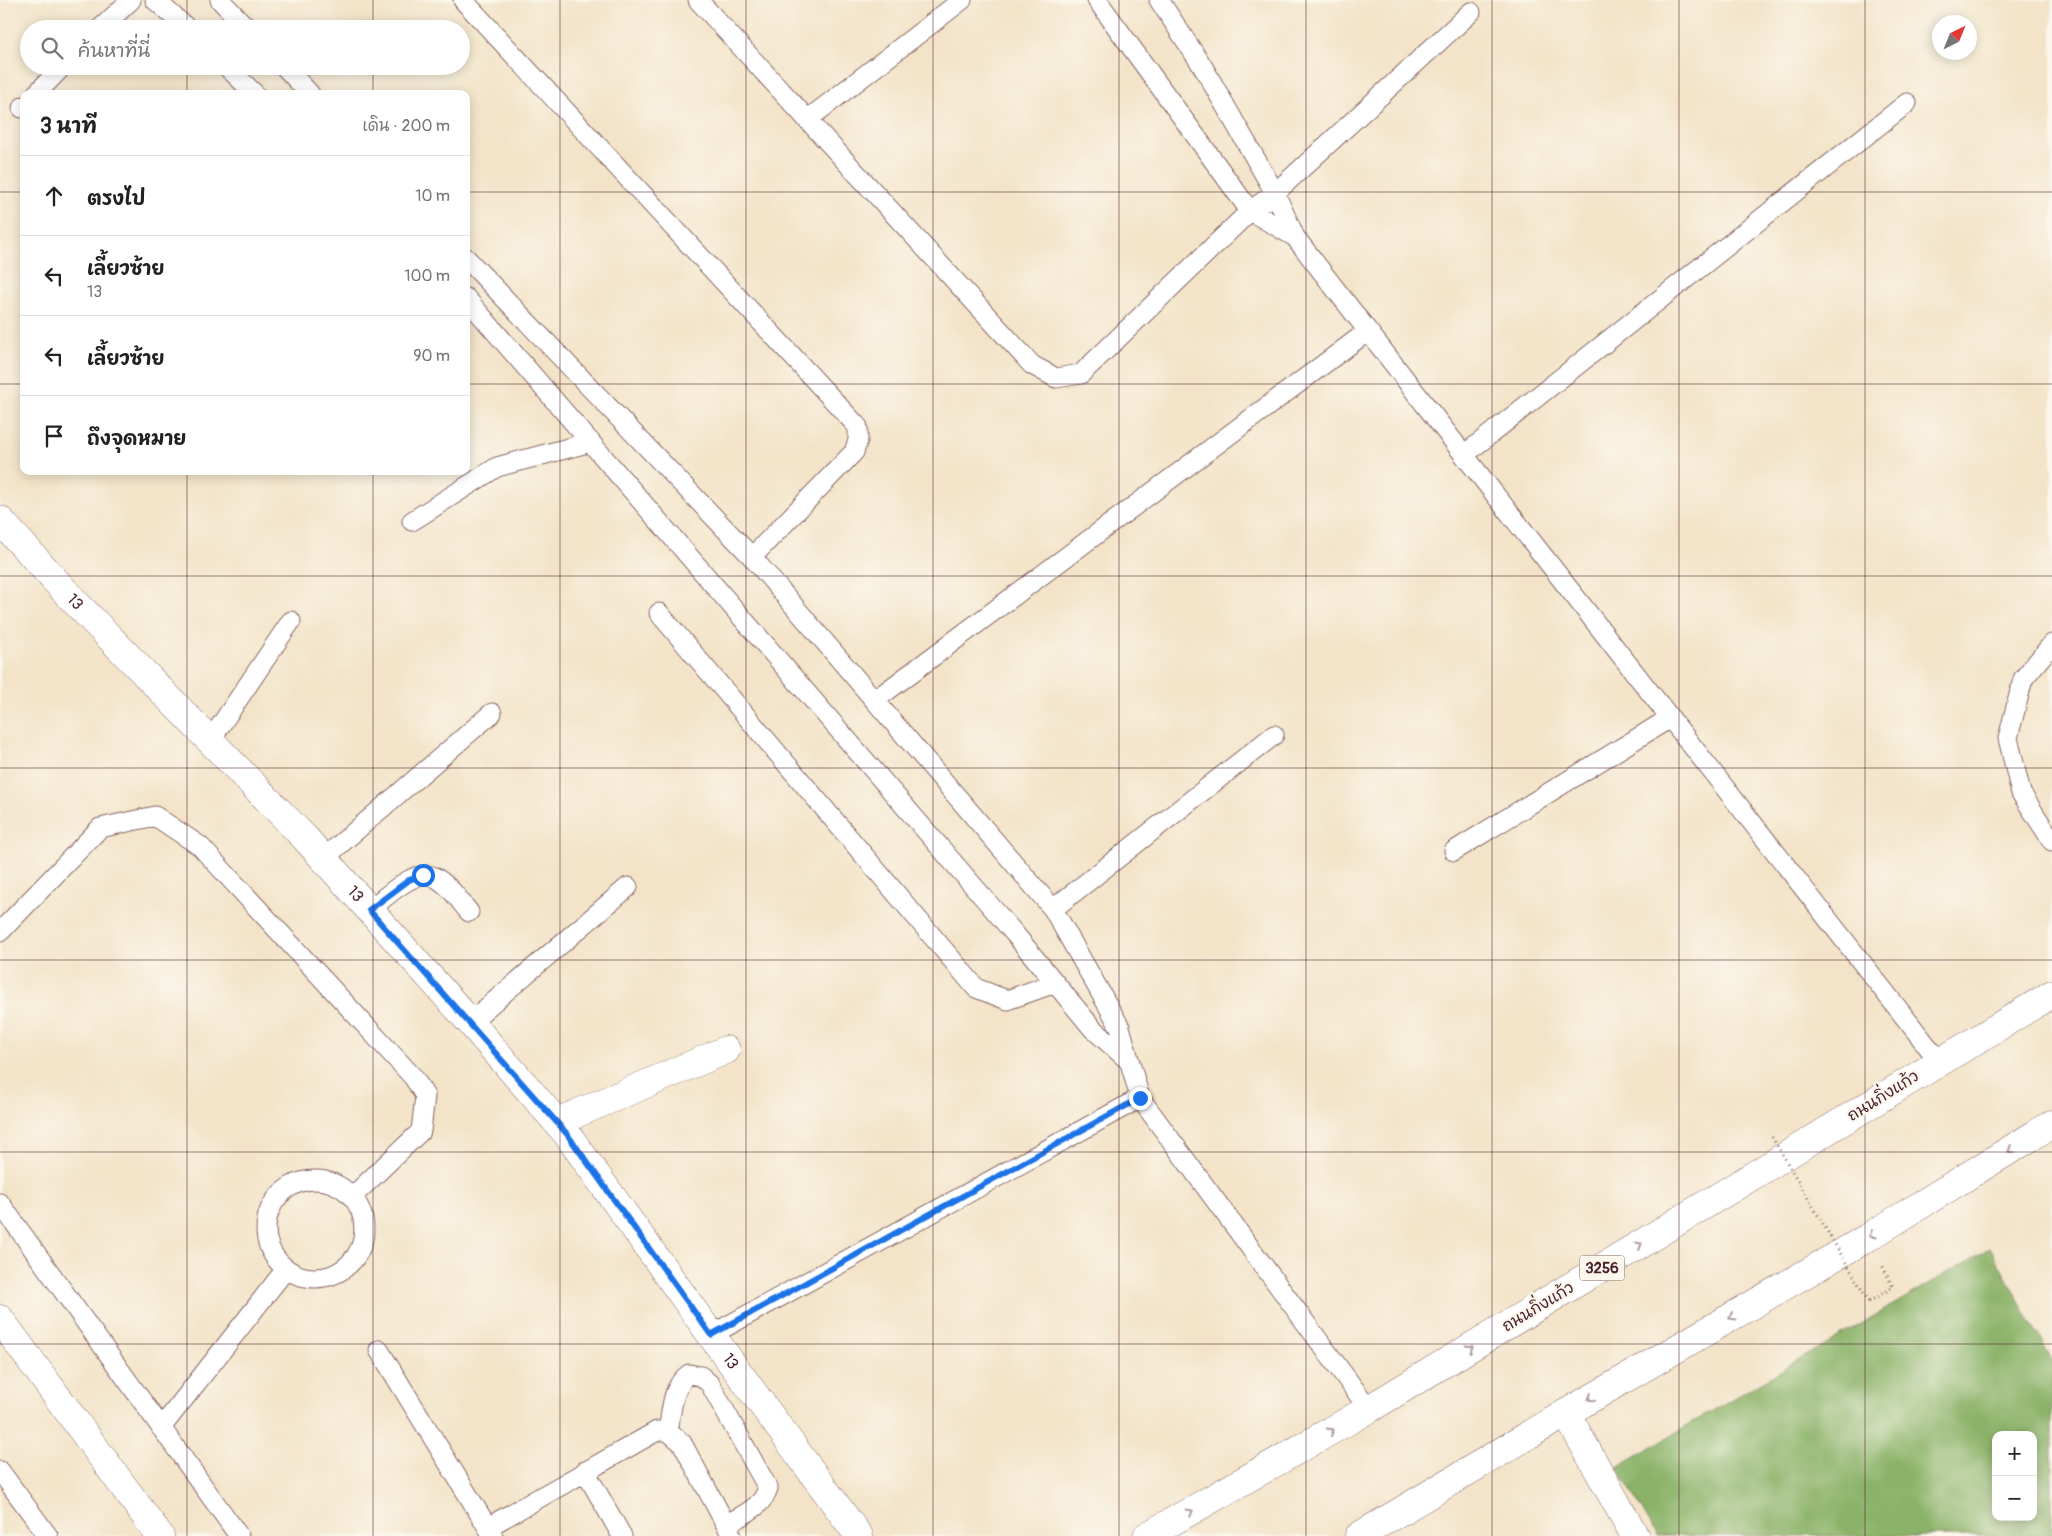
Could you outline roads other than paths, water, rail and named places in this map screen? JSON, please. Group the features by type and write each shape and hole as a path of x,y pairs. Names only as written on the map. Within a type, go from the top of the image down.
{"street":[{"name":"13","path":"0,520 75,602 323,859 557,1122 859,1536"},
{"name":"ถนนกิ่งแก้ว","path":"1147,1536 1369,1409 2052,994"},
{"path":"557,1122 726,1050"},
{"path":"1359,1536 1867,1238 2052,1124"},
{"path":"0,1319 160,1536"},
{"path":"1566,1413 1635,1536"}],"lane":[{"path":"110,20 131,0"},
{"path":"155,0 178,20"},
{"path":"220,0 239,20"},
{"path":"463,0 858,427 858,440 854,452 752,557"},
{"path":"698,0 1032,365 1056,378 1081,374 1250,211 1275,193 1470,12"},
{"path":"807,120 962,0"},
{"path":"1098,0 1250,211 1295,237"},
{"path":"1159,0 1204,67 1275,193 1295,237 1939,1061"},
{"path":"40,90 54,75"},
{"path":"235,75 251,90"},
{"path":"292,75 306,90"},
{"path":"1464,455 1907,103"},
{"path":"470,262 752,557 1053,909 1120,1027 1140,1098 1369,1409"},
{"path":"470,303 1014,933 1093,1030 1130,1062"},
{"path":"875,700 1368,331"},
{"path":"412,521 497,468 591,442"},
{"path":"659,613 976,988 1007,1000 1055,983"},
{"path":"210,741 291,621"},
{"path":"2052,644 2023,679 2008,738 2021,794 2052,841"},
{"path":"323,859 492,713"},
{"path":"1454,851 1670,718"},
{"path":"1053,909 1274,735"},
{"path":"0,932 100,828 155,816 200,846 414,1078 425,1096 421,1130 352,1197"},
{"path":"369,910 409,880 423,875 433,877 446,886 469,912"},
{"path":"470,1022 628,887"},
{"path":"711,1335 1140,1098"},
{"path":"319,1180 335,1184 352,1197 358,1205 364,1220 364,1237 359,1253 349,1266 334,1275 318,1279 301,1276 286,1269 275,1257 268,1241 266,1226 270,1210 278,1197 290,1187 304,1181 319,1180"},
{"path":"0,1203 239,1536"},
{"path":"161,1428 286,1269"},
{"path":"379,1350 490,1531 585,1471 657,1431 668,1431 682,1443 729,1530 760,1504 768,1488 710,1384 702,1376 689,1374 681,1380 675,1393 668,1431"},
{"path":"0,1471 48,1536"},
{"path":"585,1471 622,1536"}]}
